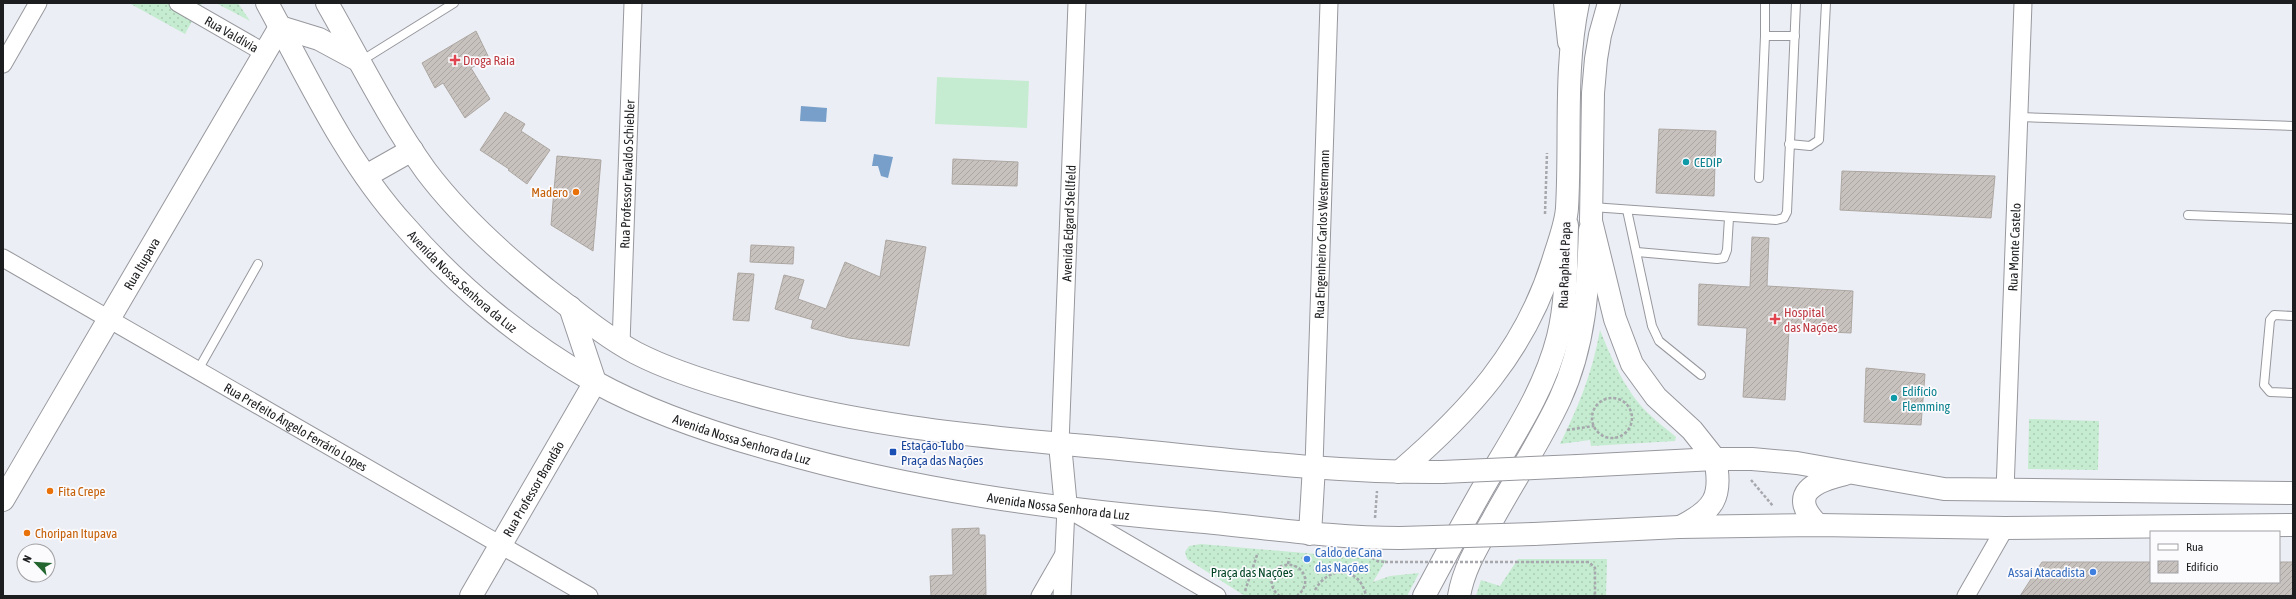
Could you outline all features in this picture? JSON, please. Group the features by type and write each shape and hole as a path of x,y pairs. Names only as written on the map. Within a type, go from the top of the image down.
{"main road":[{"name":"Avenida Nossa Senhora da Luz","path":"267,3 326,110 366,176 402,224 466,287 531,340 595,382 713,432 806,459 899,482 1066,508 1310,534 1400,538 1534,534 1679,527 1818,525 2005,528 2293,525"},
{"path":"326,3 412,150 436,183 474,227 523,271 621,344 654,362 681,373 763,398 804,408 906,426 1060,444 1399,472 1442,472 1715,459 1775,460 1944,489 2005,491 2293,493"},
{"name":"Rua Raphael Papa","path":"1424,596 1472,506 1536,395 1552,356 1564,308 1571,50 1565,3"},
{"path":"1571,50 1578,3"},
{"name":"Rua Raphael Papa","path":"1459,596 1471,559 1560,399 1577,352 1587,300 1591,214 1593,92 1600,35 1610,3"},
{"name":"Rua Itupava","path":"3,500 280,27"},
{"path":"280,27 319,39 360,62"},
{"path":"366,176 412,150"},
{"path":"1399,472 1463,413 1490,382 1514,347 1532,314 1548,276 1567,210"},
{"path":"1591,214 1613,312 1623,345 1632,364 1652,392 1671,412 1692,430 1715,459 1719,479 1717,495 1709,509 1698,518 1679,527"},
{"path":"570,307 595,382"},
{"name":"Rua Professor Brandão","path":"471,596 595,382"},
{"path":"1060,444 1066,508"},
{"path":"1310,534 1314,466"},
{"path":"1818,525 1808,515 1803,506 1805,495 1812,485 1823,479 1850,473"}],"street":[{"path":"3,64 38,3"},
{"name":"Rua Valdívia","path":"178,3 265,53"},
{"name":"Rua Professor Ewaldo Schiebler","path":"621,344 634,3"},
{"name":"Avenida Edgard Stellfeld","path":"1060,444 1077,3"},
{"name":"Rua Engenheiro Carlos Westermann","path":"1314,466 1328,3"},
{"name":"Rua Monte Castelo","path":"2005,491 2023,3"},
{"name":"Rua Prefeito Ângelo Ferrário Lopes","path":"3,258 589,596"},
{"path":"1062,596 1066,508 1218,596"},
{"path":"1966,596 2005,528"},
{"path":"1040,596 1064,555"}],"lane":[{"path":"360,62 454,3"},
{"path":"1759,178 1765,3"},
{"path":"1591,214 1627,210 1729,218 1776,220 1784,218 1787,212 1796,3"},
{"path":"1789,144 1810,146 1819,140 1826,3"},
{"path":"1765,36 1794,36"},
{"path":"2019,117 2293,126"},
{"path":"1627,210 1652,326 1659,341 1702,375"},
{"path":"2188,215 2293,220"},
{"path":"1636,252 1717,259 1724,258 1727,250 1729,218"},
{"path":"198,370 258,264"},
{"path":"2293,316 2274,315 2270,320 2264,385 2270,392 2293,393"}],"path":[{"path":"1544,216 1547,145"},
{"path":"1606,399 1619,399 1629,407 1632,413 1631,426 1622,435 1616,437 1603,435 1594,426 1593,413 1600,402 1606,399"},
{"path":"1563,430 1594,426"},
{"path":"1751,480 1775,508"},
{"path":"1375,520 1376,492"},
{"path":"1246,591 1257,555"},
{"path":"1288,564 1289,558"},
{"path":"1372,558 1377,562 1589,562 1595,568 1595,596"},
{"path":"1343,572 1344,563"},
{"path":"1280,596 1273,590 1272,578 1277,568 1288,564 1299,568 1305,577 1304,588 1297,596"},
{"path":"1315,590 1326,576 1334,572 1343,572 1360,581 1366,596"}],"green space":[{"path":"129,3 202,3 185,34"},
{"path":"216,3 238,3 250,21"},
{"path":"937,77 1029,81 1027,128 935,124"},
{"path":"1600,330 1620,376 1634,397 1653,418 1676,437 1675,441 1591,446 1590,440 1560,444 1589,375"},
{"path":"2029,419 2099,421 2098,470 2028,469"},
{"name":"Praça das Nações","path":"1201,544 1386,560 1373,582 1390,576 1419,573 1407,596 1245,596 1187,559 1185,552 1189,546"},
{"path":"1518,559 1607,559 1606,596 1476,596 1481,580 1500,586"}],"water":[{"path":"801,106 827,108 826,122 800,121"},
{"path":"874,154 893,157 888,178 881,176 878,166 872,166"}],"building":[{"path":"476,31 489,58 471,68 490,99 465,118 443,83 435,88 422,63"},
{"path":"505,112 525,124 521,131 550,150 527,184 508,170 509,169 480,150"},
{"name":"CEDIP","path":"1659,129 1716,131 1714,196 1656,193"},
{"name":"Madero","path":"557,156 601,160 593,251 551,225"},
{"path":"953,159 1018,162 1017,186 952,184"},
{"path":"1842,171 1995,176 1991,218 1840,210"},
{"name":"Hospital das Nações","path":"1752,237 1769,238 1767,286 1853,291 1851,333 1789,330 1785,400 1743,397 1747,328 1698,325 1699,284 1750,287"},
{"path":"886,240 926,247 909,346 849,338 811,328 813,320 775,309 784,275 804,280 798,299 826,309 845,262 880,277"},
{"path":"751,245 794,247 793,264 750,262"},
{"path":"738,273 754,274 749,321 733,320"},
{"name":"Edifício Flemming","path":"1866,368 1925,374 1921,425 1864,422"},
{"path":"979,528 979,535 985,535 986,596 931,596 930,576 953,575 952,529"},
{"name":"Assaí Atacadista","path":"2042,562 2150,562 2150,583 2280,583 2280,562 2293,562 2293,596 2020,596"}],"place":[{"name":"Droga Raia","path":"455,60"},
{"name":"CEDIP","path":"1686,162"},
{"name":"Madero","path":"576,192"},
{"name":"Hospital das Nações","path":"1775,319"},
{"name":"Edifício Flemming","path":"1894,398"},
{"name":"Estação-Tubo Praça das Nações","path":"893,452"},
{"name":"Fita Crepe","path":"50,491"},
{"name":"Choripan Itupava","path":"27,533"},
{"name":"Caldo de Cana das Nações","path":"1307,559"},
{"name":"Assaí Atacadista","path":"2093,572"}]}
